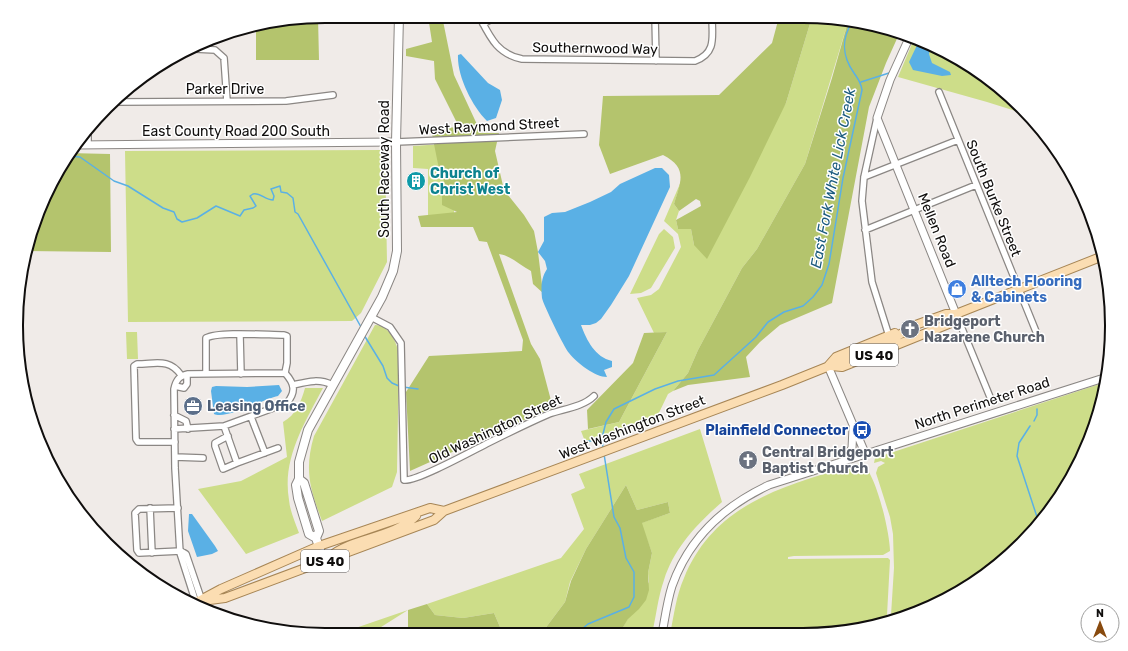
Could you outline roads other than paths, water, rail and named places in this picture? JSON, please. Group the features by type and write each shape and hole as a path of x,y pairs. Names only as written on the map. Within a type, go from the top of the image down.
{"main road":[{"name":"South Raceway Road","path":"324,562 318,542 319,531 304,484 299,480 299,462 305,435 389,283 396,260 396,142 400,23"},
{"name":"West Washington Street","path":"828,366 836,357 946,314 956,314 1097,258"},
{"name":"West Washington Street","path":"202,601 225,598 324,562 434,520 444,511 828,366 842,367 951,323 956,314"},
{"path":"828,366 884,344 914,326"},
{"name":"West Washington Street","path":"200,601 318,542 430,508 444,511"},
{"path":"324,562 336,551 391,530 412,520 419,512"},
{"path":"225,598 231,592 244,584 307,556 318,542"},
{"path":"225,598 225,592 236,583"}],"street":[{"path":"655,23 656,60"},
{"name":"Southernwood Way","path":"484,24 494,42 510,57 522,59 695,61 702,58 710,51 712,41 712,23"},
{"path":"889,336 873,290 862,201 864,177 878,118 888,86 907,42"},
{"path":"202,49 214,50 224,58 227,101"},
{"name":"South Burke Street","path":"939,92 1037,334"},
{"name":"Parker Drive","path":"122,102 286,101 333,95"},
{"name":"Mellen Road","path":"878,118 960,326 990,397"},
{"name":"West Raymond Street","path":"396,142 584,134"},
{"path":"88,138 88,145"},
{"path":"864,177 958,140"},
{"name":"East County Road 200 South","path":"83,145 396,142"},
{"path":"865,230 976,185"},
{"name":"Old Washington Street","path":"371,317 387,325 399,338 402,348 404,480 410,480 425,474 513,430 556,412 589,401 594,396"},
{"path":"206,374 206,338 211,335 284,335 287,336 288,363 285,374"},
{"path":"240,335 241,374"},
{"path":"175,386 184,388 187,384 184,375 175,366 169,364 137,364 134,366 136,439 138,442 175,442"},
{"path":"828,366 865,453"},
{"path":"174,429 224,426 251,417 287,403 293,396 293,385 291,380 285,374 206,374 184,375 175,386 174,429 180,553 186,561 197,599"},
{"name":"North Perimeter Road","path":"663,628 670,594 677,574 700,535 719,515 744,497 769,485 865,453 1100,379"},
{"path":"293,385 316,381 322,381 332,385"},
{"path":"174,415 186,421 188,429"},
{"path":"251,417 265,453"},
{"path":"844,460 852,448 853,424"},
{"path":"224,426 238,463"},
{"path":"228,436 218,440 215,443 224,469 278,448"},
{"path":"175,457 203,458"},
{"path":"150,508 152,552"},
{"path":"178,508 139,509 135,513 136,550 139,553 181,551"}],"water":[{"path":"917,46 930,51 929,54 932,63 950,72 951,75 942,76 913,70 909,62"},
{"path":"461,54 488,83 500,90 502,100 496,118 487,121 481,115 466,90 458,63 458,55"},
{"path":"655,168 662,168 669,175 670,187 629,276 601,319 590,325 581,325 592,348 601,356 612,361 612,367 604,370 607,377 597,375 586,369 569,353 543,302 542,283 547,269 545,261 538,252 544,241 544,217 552,213 565,212 590,202 611,192 620,184"},
{"path":"279,385 282,391 278,396 235,412 219,415 214,414 211,391 212,387"},
{"path":"189,514 192,514 218,551 212,554 197,557 188,531"}],"waterway":[{"name":"East Fork White Lick Creek","path":"603,449 602,438 606,422 614,409 655,389 678,381 714,375 756,337 768,322 784,312 803,306 813,297 822,285 829,264 843,178 862,90 845,54 844,48 849,27"},
{"path":"861,82 889,73"},
{"path":"74,157 80,157 114,181 128,186 163,208 174,212 177,219 182,222 197,218 216,206 240,216 244,210 256,206 250,196 253,194 258,194 267,199 273,200 274,196 271,189 280,186 281,192 287,193 293,198 295,212 298,214 361,327"},
{"path":"364,335 383,366 387,378 392,383 399,386"},
{"path":"403,387 418,389"},
{"path":"1034,421 1037,415 1037,409"},
{"path":"1030,426 1019,443 1017,456 1037,516"},
{"path":"585,441 601,441"},
{"name":"East Fork White Lick Creek","path":"583,628 588,624 629,607 634,597 634,572 626,558 620,528 614,517 604,454"}],"place":[{"name":"Church of Christ West","path":"416,181"},
{"name":"Alltech Flooring & Cabinets","path":"957,289"},
{"name":"Bridgeport Nazarene Church","path":"910,329"},
{"name":"Leasing Office","path":"193,406"},
{"name":"Plainfield Connector","path":"862,430"},
{"name":"Central Bridgeport Baptist Church","path":"748,460"}]}
